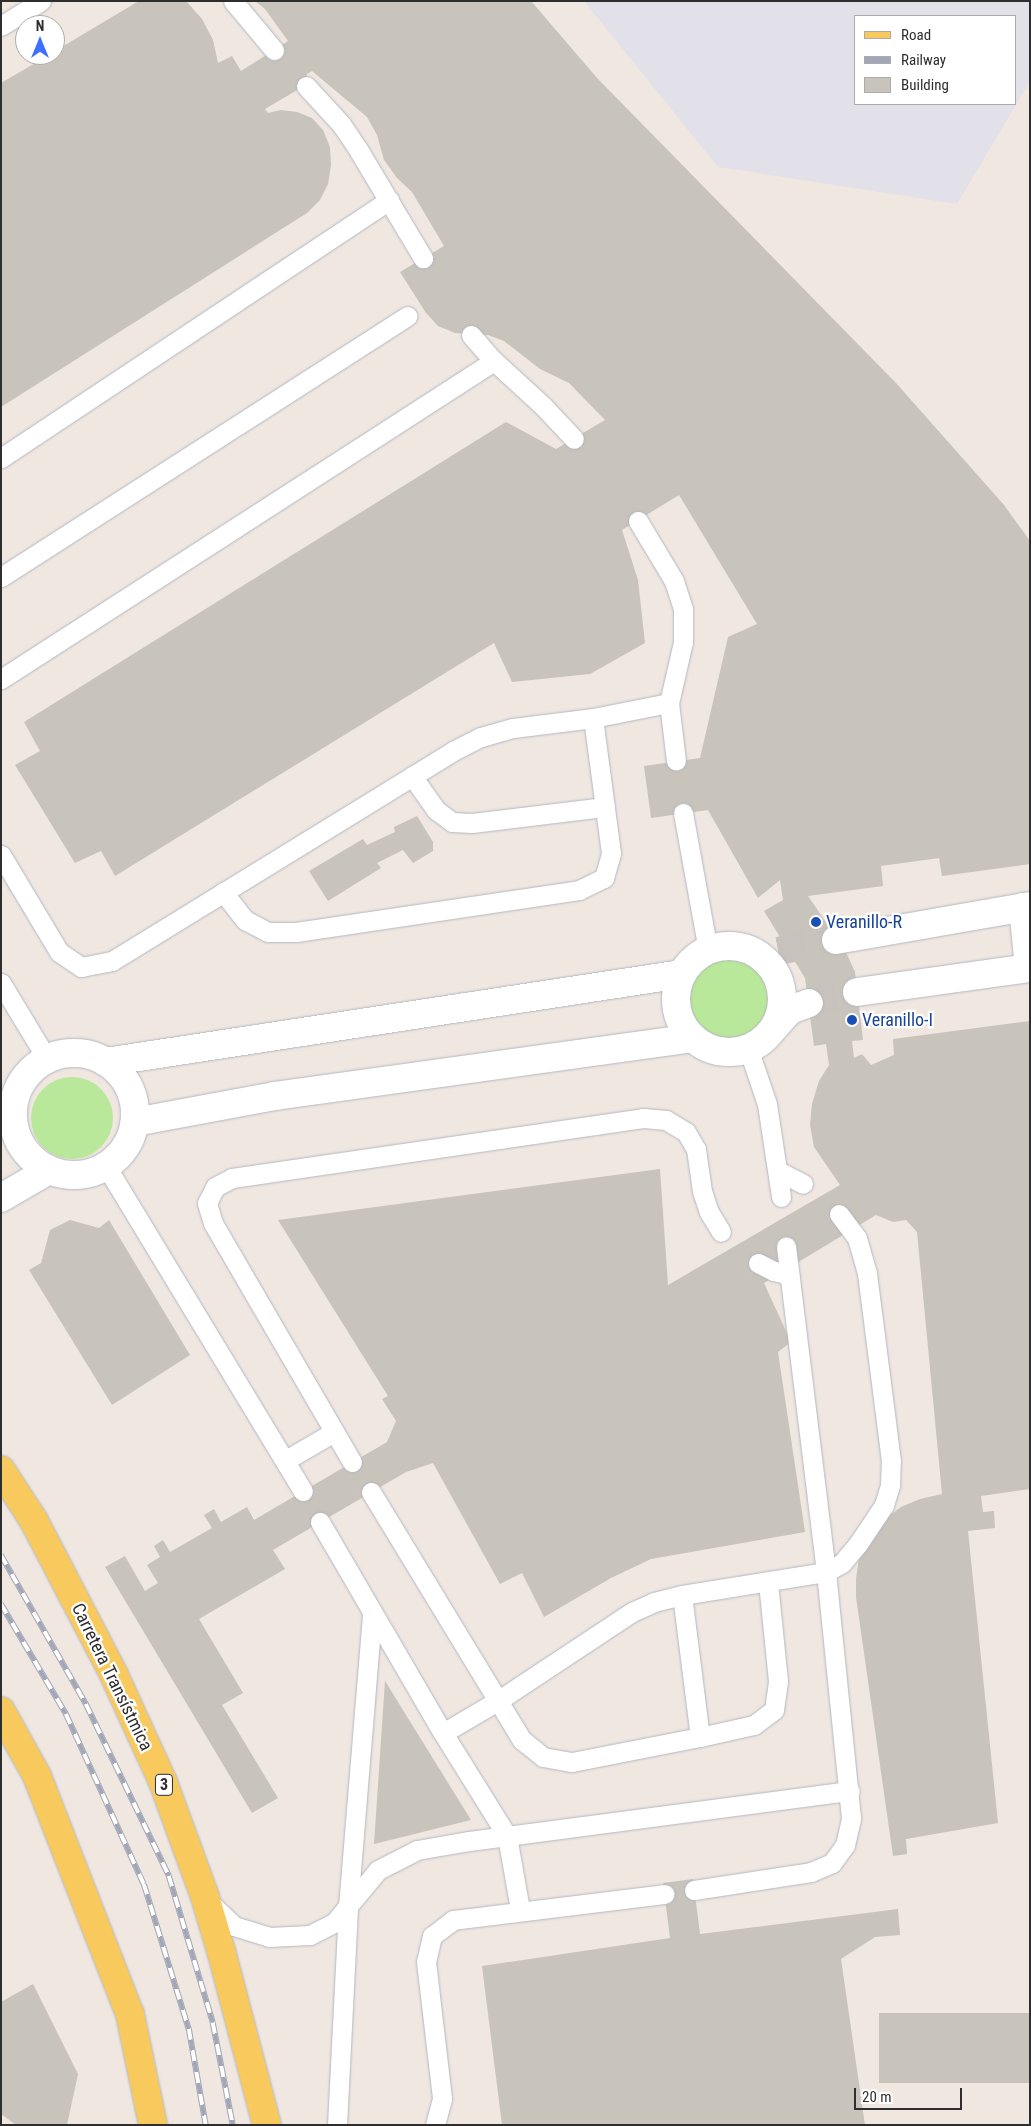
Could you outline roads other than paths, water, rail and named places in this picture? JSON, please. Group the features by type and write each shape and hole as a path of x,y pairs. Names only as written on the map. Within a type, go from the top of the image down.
{"main road":[{"name":"Carretera Transístmica","path":"1,1470 34,1521 118,1684 163,1782 205,1897 267,2125"},
{"path":"1,1711 37,1776 130,2014 153,2125"}],"street":[{"path":"836,940 1026,907 1029,968 857,992"},
{"path":"772,1030 780,1015 783,998 780,981 771,966 768,952 725,946 708,950 693,960 682,974 676,990 677,1008 682,1024 693,1038 710,1048 729,1052 748,1048 762,1041 772,1030 790,1010 809,1003"},
{"path":"106,1062 682,974"},
{"path":"135,1122 276,1096 693,1038"},
{"path":"74,1054 88,1055 106,1062 120,1073 130,1088 135,1104 135,1122 132,1136 117,1158 106,1166 88,1174 68,1175 48,1170 34,1161 22,1148 16,1133 7,1120 21,1082 32,1069 47,1059 74,1054"},
{"path":"1,1198 48,1170"}],"lane":[{"path":"1,26 41,1"},
{"path":"233,1 274,50"},
{"path":"306,86 340,124 389,200 423,258"},
{"path":"1,458 389,200"},
{"path":"1,577 408,316"},
{"path":"471,335 494,361 543,406 574,439"},
{"path":"3,674 494,361"},
{"path":"638,521 674,581 683,609 683,642 668,703 676,762"},
{"path":"1,855 59,952 81,967 112,961 412,776 481,736 513,728 593,718 668,703"},
{"path":"223,892 245,920 268,932 296,932 579,890 604,878 611,853 593,718"},
{"path":"412,776 436,810 452,822 472,823 605,807"},
{"path":"683,813 708,950"},
{"path":"1,983 47,1059"},
{"path":"748,1048 767,1104 781,1197"},
{"path":"352,1462 213,1224 207,1203 215,1187 232,1178 643,1118 666,1120 686,1132 696,1148 702,1191 709,1212 721,1232"},
{"path":"106,1166 286,1460 303,1491"},
{"path":"778,1170 803,1184"},
{"path":"443,1733 500,1700 632,1612 654,1602 682,1595 826,1572 842,1563 848,1557 884,1505 890,1485 891,1461 866,1273 857,1238 839,1214"},
{"path":"694,1890 811,1872 832,1863 845,1845 851,1818 850,1791 826,1572 786,1246"},
{"path":"758,1263 774,1271 790,1275"},
{"path":"286,1460 334,1432"},
{"path":"371,1492 500,1700 522,1740 543,1757 572,1762 700,1737 754,1725 774,1710 778,1681 768,1582"},
{"path":"320,1522 372,1614 507,1836 520,1910"},
{"path":"682,1595 700,1737"},
{"path":"338,2125 348,1907 372,1614"},
{"path":"205,1897 234,1926 269,1937 310,1935 334,1923 378,1870 417,1850 507,1836 850,1791"},
{"path":"435,2125 442,2098 426,1962 432,1936 453,1920 520,1910 664,1894"}],"tunnel":[{"path":"778,951 836,940"},
{"path":"809,1003 857,992"}],"railway":[{"path":"1,1555 86,1704 169,1876 213,2023 233,2125"},
{"path":"1,1604 66,1714 144,1884 189,2029 206,2125"}],"place":[{"name":"Veranillo-R","path":"816,922"},
{"name":"Veranillo-I","path":"852,1020"}]}
